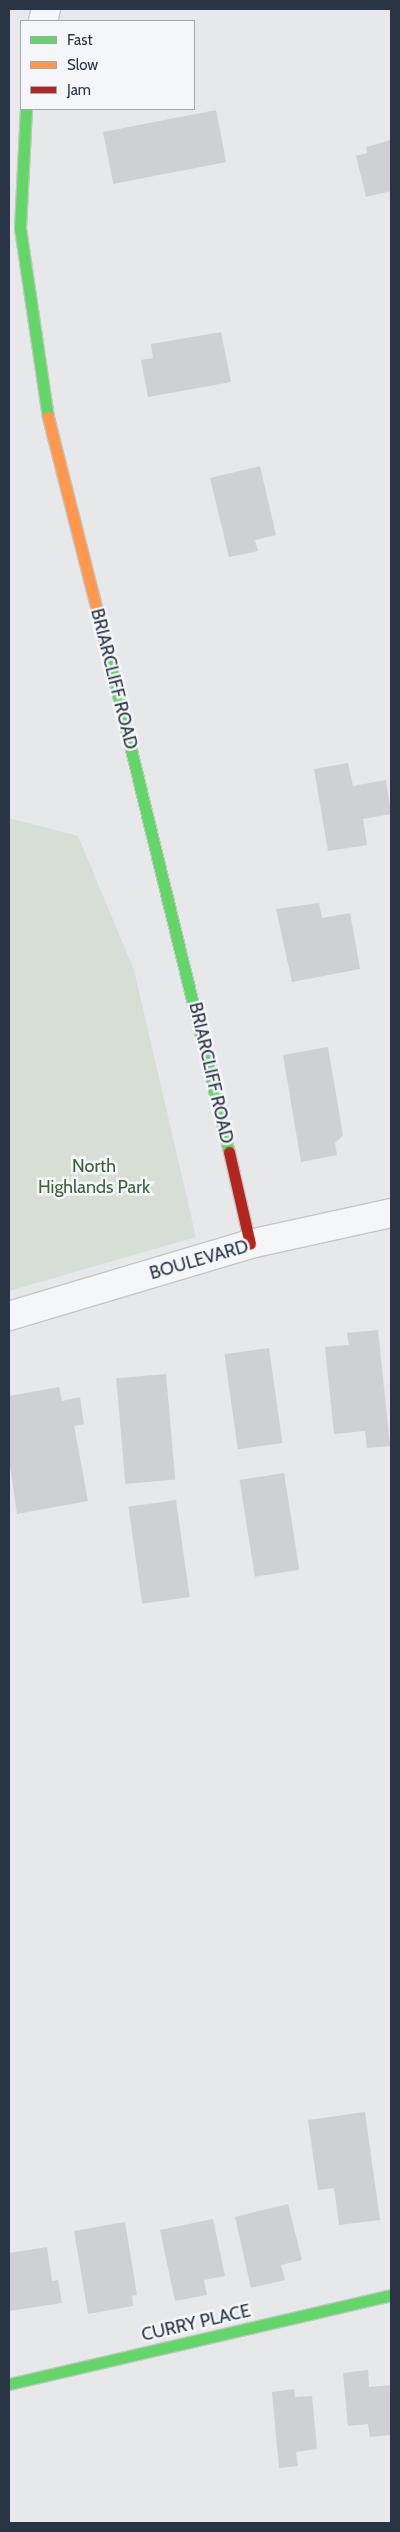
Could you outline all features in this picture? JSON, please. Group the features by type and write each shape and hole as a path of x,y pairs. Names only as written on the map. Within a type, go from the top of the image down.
{"street":[{"name":"BRIARCLIFF ROAD","path":"26,110 20,228 41,391 180,937 250,1244"},
{"name":"BOULEVARD","path":"9,1316 250,1244 391,1213"},
{"name":"CURRY PLACE","path":"9,2384 391,2295"}],"green space":[{"name":"North Highlands Park","path":"9,818 78,836 134,970 196,1237 9,1291"}],"building":[{"path":"216,110 226,162 113,184 103,132"},
{"path":"391,140 391,191 366,197 356,156 367,153 366,147"},
{"path":"221,332 231,382 148,397 141,360 153,358 151,344"},
{"path":"260,466 276,535 255,540 258,551 229,557 210,478"},
{"path":"348,763 353,786 386,780 391,814 363,819 367,845 328,851 314,769"},
{"path":"319,903 322,918 350,913 360,969 292,982 276,909"},
{"path":"328,1047 343,1135 335,1143 337,1155 301,1162 283,1055"},
{"path":"378,1330 390,1446 367,1448 365,1431 334,1434 325,1347 349,1345 347,1333"},
{"path":"269,1348 282,1443 238,1449 224,1354"},
{"path":"166,1374 175,1480 125,1484 116,1378"},
{"path":"59,1387 62,1401 80,1397 84,1424 74,1426 88,1501 17,1514 9,1459 9,1396"},
{"path":"284,1473 299,1570 255,1577 240,1480"},
{"path":"176,1500 190,1597 142,1604 128,1507"},
{"path":"365,2112 380,2220 339,2225 334,2188 318,2190 308,2120"},
{"path":"288,2204 302,2260 281,2265 285,2280 251,2288 235,2217"},
{"path":"213,2219 225,2276 204,2280 207,2295 175,2301 160,2230"},
{"path":"125,2222 137,2295 132,2296 133,2306 88,2314 74,2231"},
{"path":"47,2247 52,2281 58,2280 62,2303 9,2311 9,2253"},
{"path":"368,2370 369,2387 391,2385 391,2435 370,2437 368,2424 348,2426 343,2373"},
{"path":"294,2389 295,2397 312,2396 317,2449 296,2452 298,2466 279,2468 272,2392"}],"traffic: fast":[{"path":"26,110 20,228 48,417"},
{"path":"107,651 229,1152"},
{"path":"9,2384 391,2295"}],"traffic: slow":[{"path":"48,417 107,651"}],"traffic: jam":[{"path":"229,1152 250,1244"}]}
